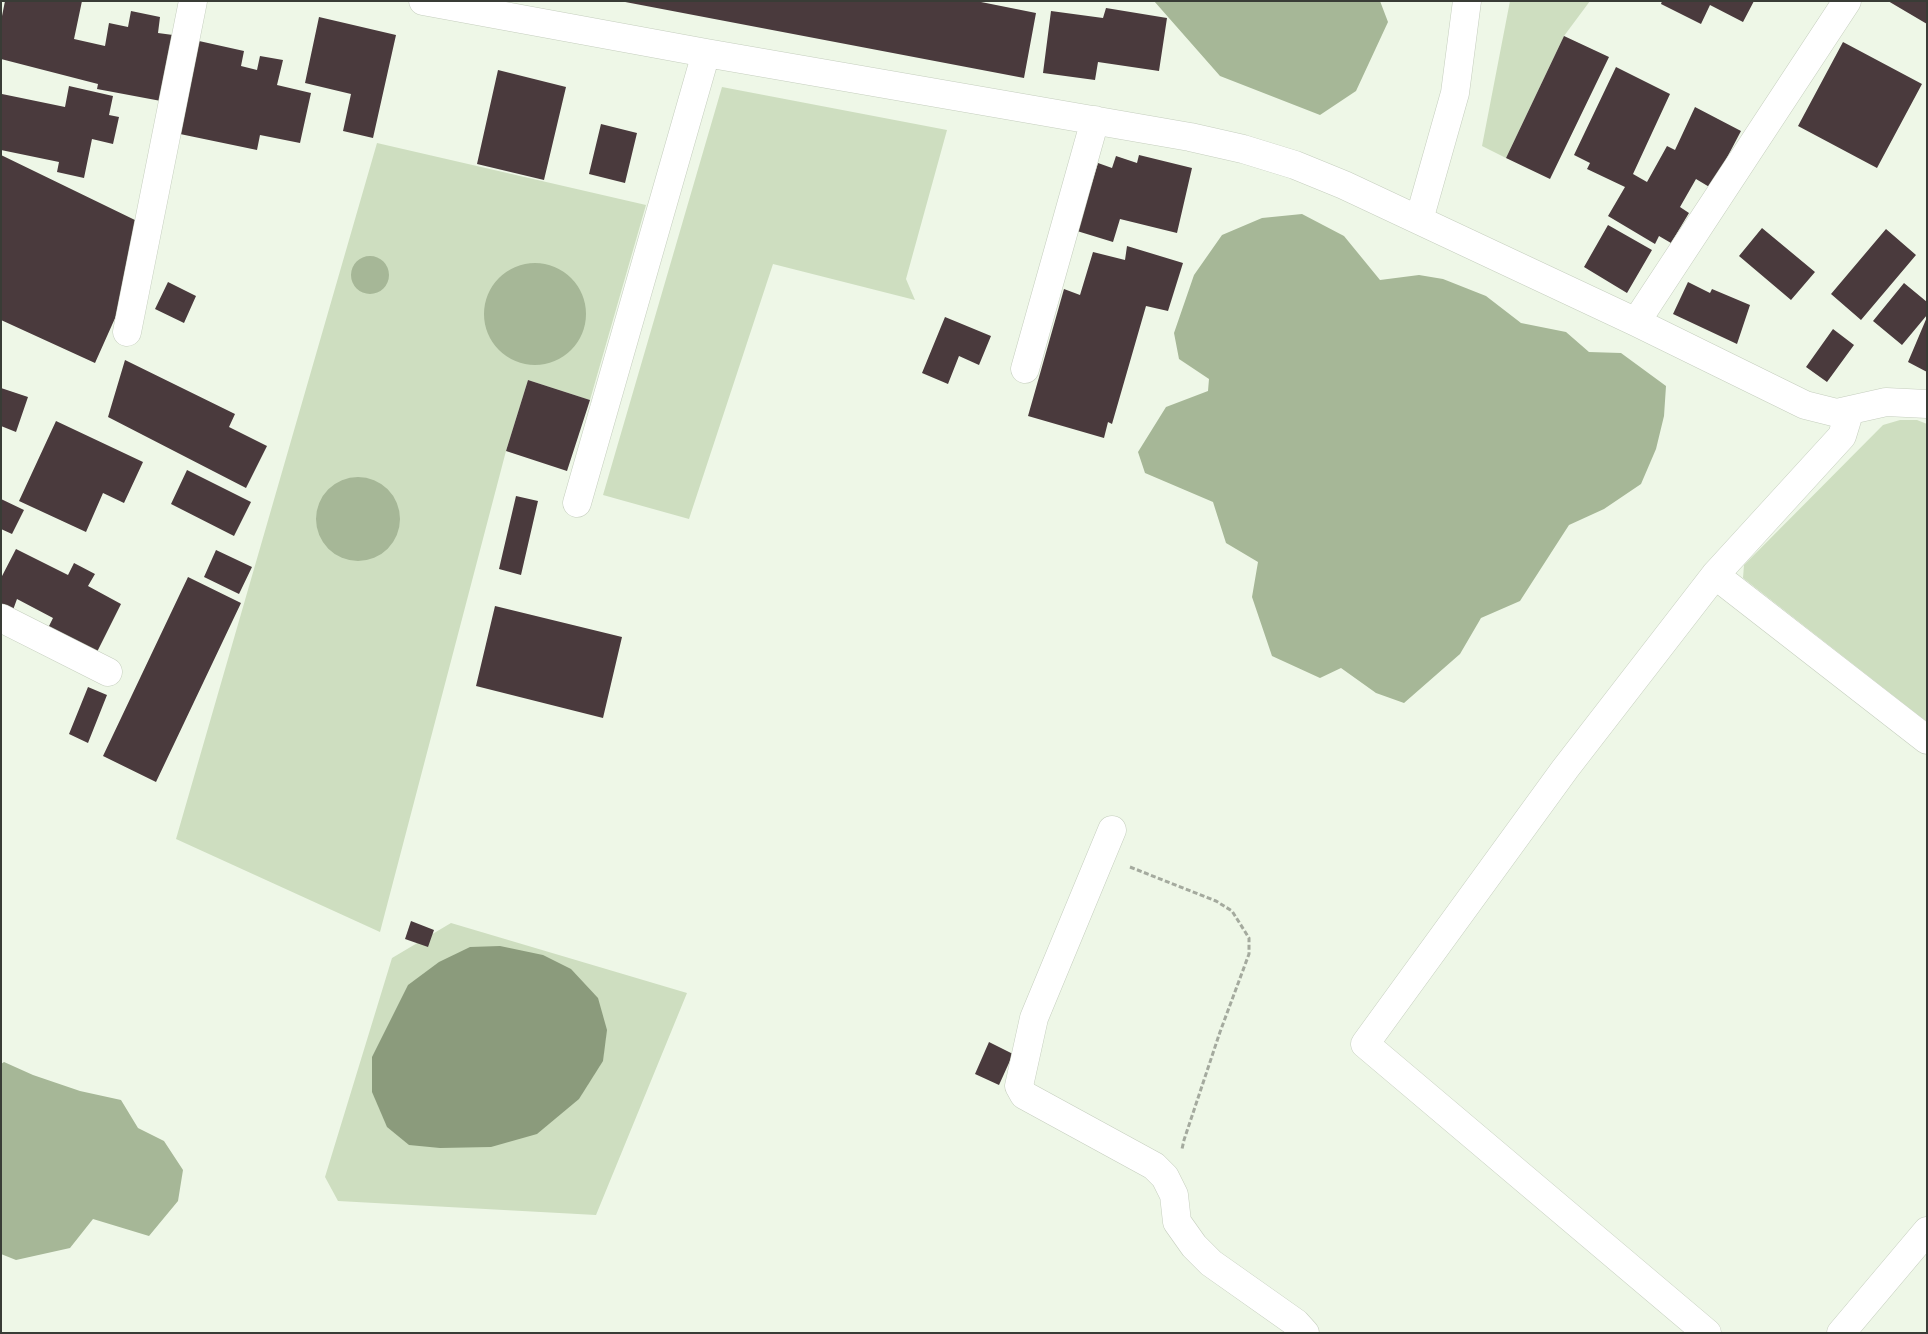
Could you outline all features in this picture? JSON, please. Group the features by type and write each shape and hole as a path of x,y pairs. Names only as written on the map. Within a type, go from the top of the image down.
{"street":[{"path":"127,332 194,1"},
{"path":"423,1 706,53 1190,137 1252,151 1295,165 1344,185 1636,322 1806,405 1837,413 1886,402 1927,404"},
{"path":"1419,220 1455,93 1467,1"},
{"path":"1636,322 1847,1"},
{"path":"576,503 706,53"},
{"path":"1025,368 1095,120"},
{"path":"1707,1333 1365,1044 1565,770 1715,575 1842,436 1850,410"},
{"path":"1715,575 1927,740"},
{"path":"1,618 108,672"},
{"path":"1112,830 1034,1018 1020,1086 1024,1095 1154,1166 1165,1177 1174,1195 1178,1222 1194,1246 1211,1263 1296,1323 1304,1333"},
{"path":"1841,1333 1927,1231"}],"path":[{"path":"1101,856 1216,901 1232,911 1249,938 1249,954 1220,1032 1184,1140 1174,1195"}],"shaded area":[{"path":"1154,1 1380,1 1388,22 1356,91 1320,115 1220,76"},
{"path":"1510,1 1590,1 1564,36 1506,158 1482,146"},
{"path":"722,87 947,130 906,279 915,300 773,264 689,519 603,495"},
{"path":"377,143 646,205 590,400 528,380 506,451 380,932 176,839"},
{"path":"1302,214 1344,236 1380,280 1419,275 1443,279 1486,296 1521,323 1566,332 1589,352 1621,353 1666,386 1664,416 1656,449 1641,484 1604,509 1569,525 1520,601 1481,618 1460,654 1404,703 1376,693 1341,668 1320,678 1272,656 1252,597 1258,562 1226,543 1213,502 1145,473 1138,452 1166,407 1208,391 1209,379 1179,359 1174,333 1194,275 1222,235 1262,218"},
{"path":"370,256 384,261 389,275 384,289 370,294 356,289 351,275 356,261"},
{"path":"535,263 555,267 571,278 582,294 586,314 582,334 571,350 555,361 535,365 515,361 499,350 488,334 484,314 488,294 499,278 515,267"},
{"path":"1900,420 1917,420 1927,424 1927,722 1743,578 1744,565 1883,425"},
{"path":"358,477 374,480 388,489 397,503 400,519 397,535 388,549 374,558 358,561 342,558 328,549 319,535 316,519 319,503 328,489 342,480"},
{"path":"451,923 687,993 596,1215 338,1201 325,1177 392,958"},
{"path":"500,946 543,955 571,969 598,998 607,1030 603,1061 579,1099 537,1134 491,1147 440,1148 409,1145 387,1127 372,1092 372,1057 408,985 439,962 470,947"},
{"path":"4,1062 33,1075 80,1091 121,1100 138,1128 164,1141 183,1170 178,1201 149,1236 93,1219 70,1248 16,1260 1,1254 1,1064"}],"building":[{"path":"5,1 82,1 74,39 105,46 109,23 128,27 131,11 160,17 158,33 173,35 161,101 97,89 98,84 1,59 1,21"},
{"path":"620,1 976,1 1036,13 1024,78"},
{"path":"1662,1 1754,1 1743,22 1710,5 1701,24 1661,4"},
{"path":"1888,1 1927,1 1927,24"},
{"path":"1106,8 1167,18 1159,71 1098,62 1095,80 1043,73 1051,11 1103,18"},
{"path":"319,17 396,35 373,138 343,131 351,94 305,83"},
{"path":"1564,36 1609,57 1550,179 1506,158"},
{"path":"199,41 244,51 241,66 257,70 260,56 283,60 277,85 311,93 300,143 260,135 257,150 180,134"},
{"path":"1843,42 1922,84 1877,168 1798,126"},
{"path":"1616,67 1670,94 1633,174 1647,182 1667,146 1675,150 1695,107 1741,131 1711,188 1696,179 1680,207 1689,213 1671,243 1659,236 1655,244 1608,216 1625,187 1587,169 1590,163 1574,155"},
{"path":"498,70 566,87 544,180 477,164"},
{"path":"69,86 113,96 109,115 119,117 113,144 92,139 84,178 57,172 59,162 1,150 2,94 65,107"},
{"path":"601,124 637,133 625,183 589,174"},
{"path":"1,155 137,221 116,316 95,363 1,320"},
{"path":"1139,155 1192,168 1177,233 1120,219 1113,242 1077,231 1098,163 1112,168 1116,156 1137,163"},
{"path":"1608,225 1652,250 1627,293 1584,267"},
{"path":"1762,228 1815,272 1791,300 1739,256"},
{"path":"1886,229 1916,255 1861,320 1831,294"},
{"path":"1127,246 1183,263 1168,311 1146,306 1112,424 1108,422 1104,438 1028,416 1064,289 1080,295 1093,252 1125,260"},
{"path":"168,282 196,296 184,323 155,309"},
{"path":"1688,282 1710,293 1712,289 1750,305 1737,344 1673,314"},
{"path":"1904,283 1927,302 1927,315 1902,345 1873,321"},
{"path":"945,317 991,336 979,365 959,356 948,384 922,373"},
{"path":"1927,317 1927,372 1908,362"},
{"path":"1833,329 1854,345 1827,382 1806,367"},
{"path":"125,360 235,414 229,427 267,446 246,488 108,417"},
{"path":"528,380 590,400 567,471 506,451"},
{"path":"1,388 28,397 16,432 1,426"},
{"path":"56,421 143,462 124,503 103,493 86,532 19,501"},
{"path":"187,470 251,502 234,536 171,504"},
{"path":"516,496 538,501 521,575 499,569"},
{"path":"1,499 24,510 12,534 1,529"},
{"path":"16,549 68,575 74,563 95,574 88,586 121,604 96,654 48,628 53,618 17,599 13,610 1,604 1,578"},
{"path":"216,550 252,567 239,594 204,577"},
{"path":"188,577 241,603 156,782 103,756"},
{"path":"495,606 622,637 603,718 476,686"},
{"path":"88,687 107,695 88,743 69,734"},
{"path":"411,921 434,930 428,947 405,939"},
{"path":"989,1042 1013,1054 999,1085 975,1074"}]}
